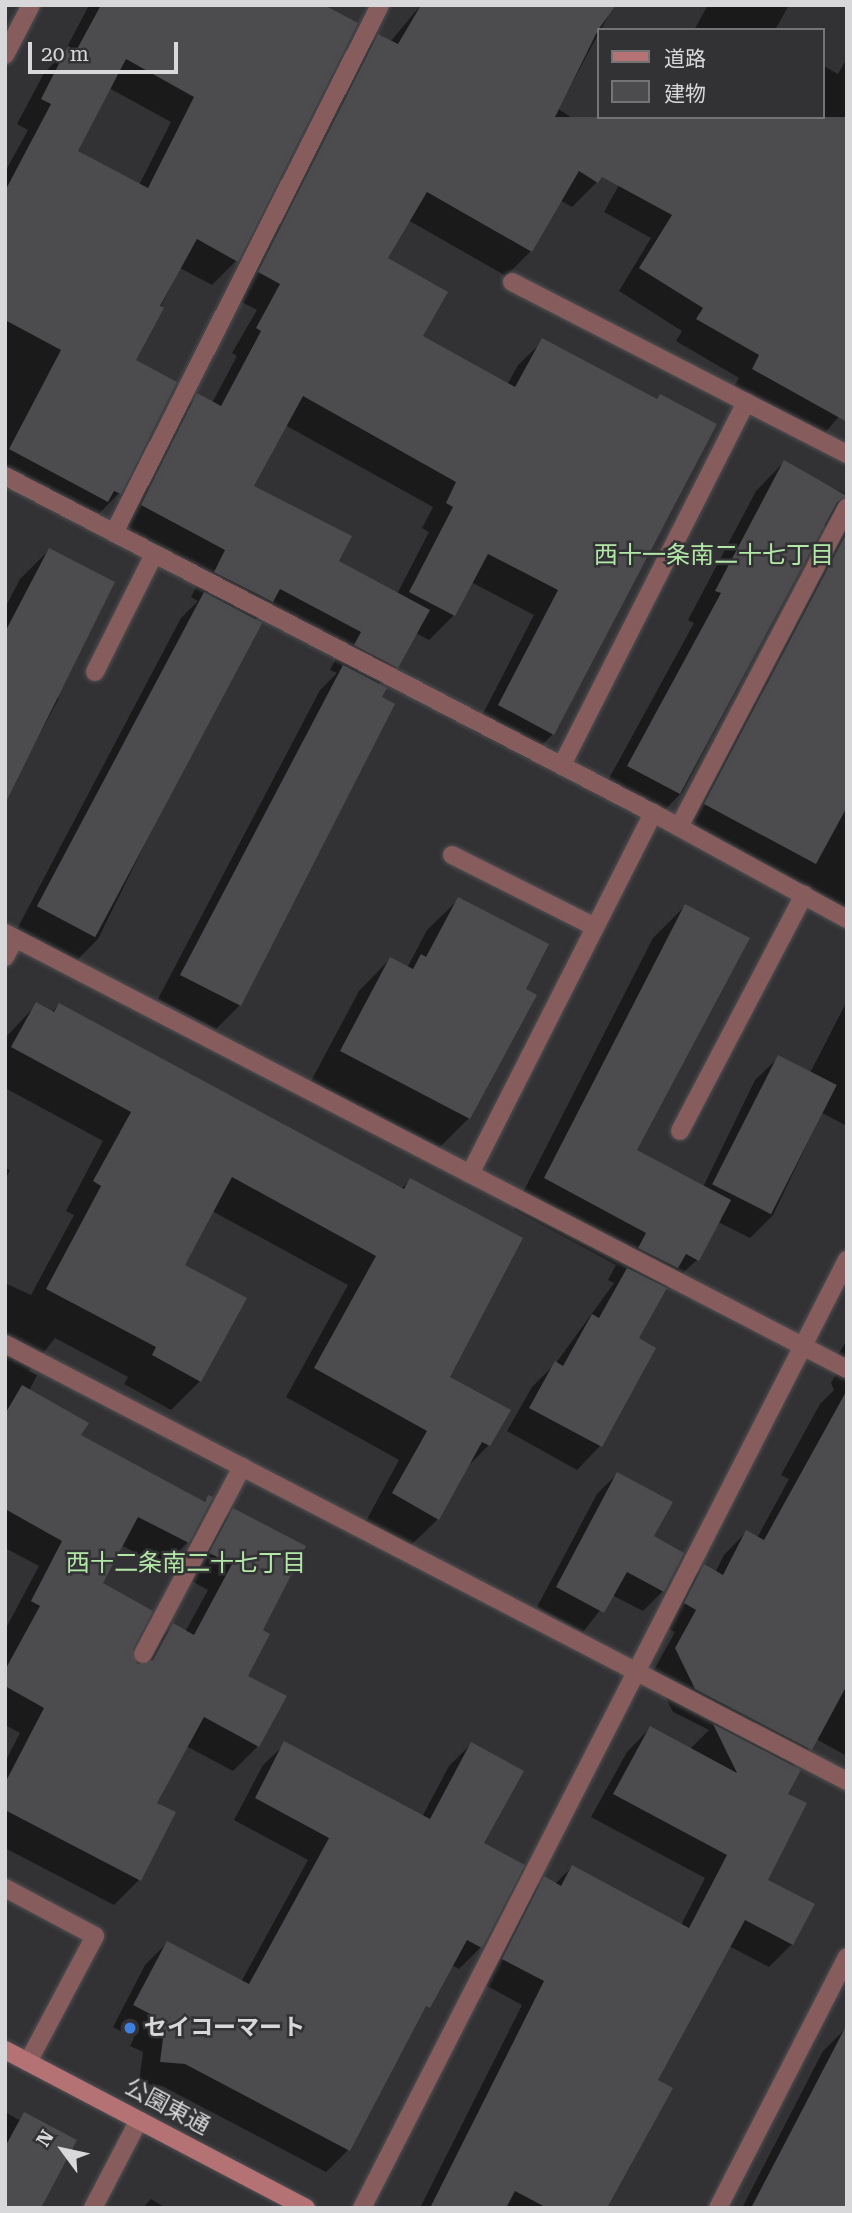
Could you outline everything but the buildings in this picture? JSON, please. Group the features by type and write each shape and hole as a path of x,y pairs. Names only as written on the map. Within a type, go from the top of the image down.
{"street":[{"path":"5,55 31,5"},
{"path":"114,533 380,5"},
{"path":"512,282 847,454"},
{"path":"562,765 746,402"},
{"path":"7,482 114,533 562,765 847,919"},
{"path":"679,827 847,507"},
{"path":"95,672 154,554"},
{"path":"470,1174 653,813"},
{"path":"452,855 595,928"},
{"path":"680,1131 804,895"},
{"path":"5,957 10,936 847,1369"},
{"path":"362,2208 847,1260"},
{"path":"5,1344 847,1781"},
{"path":"143,1654 242,1467"},
{"path":"5,1888 95,1936 28,2062"},
{"path":"718,2208 847,1957"},
{"name":"公園東通","path":"5,2050 306,2208"},
{"path":"93,2208 139,2120"}],"place":[{"name":"セイコーマート","path":"130,2028"}],"district":[{"name":"西十一条南二十七丁目","path":"714,556"},
{"name":"西十二条南二十七丁目","path":"186,1564"}]}
